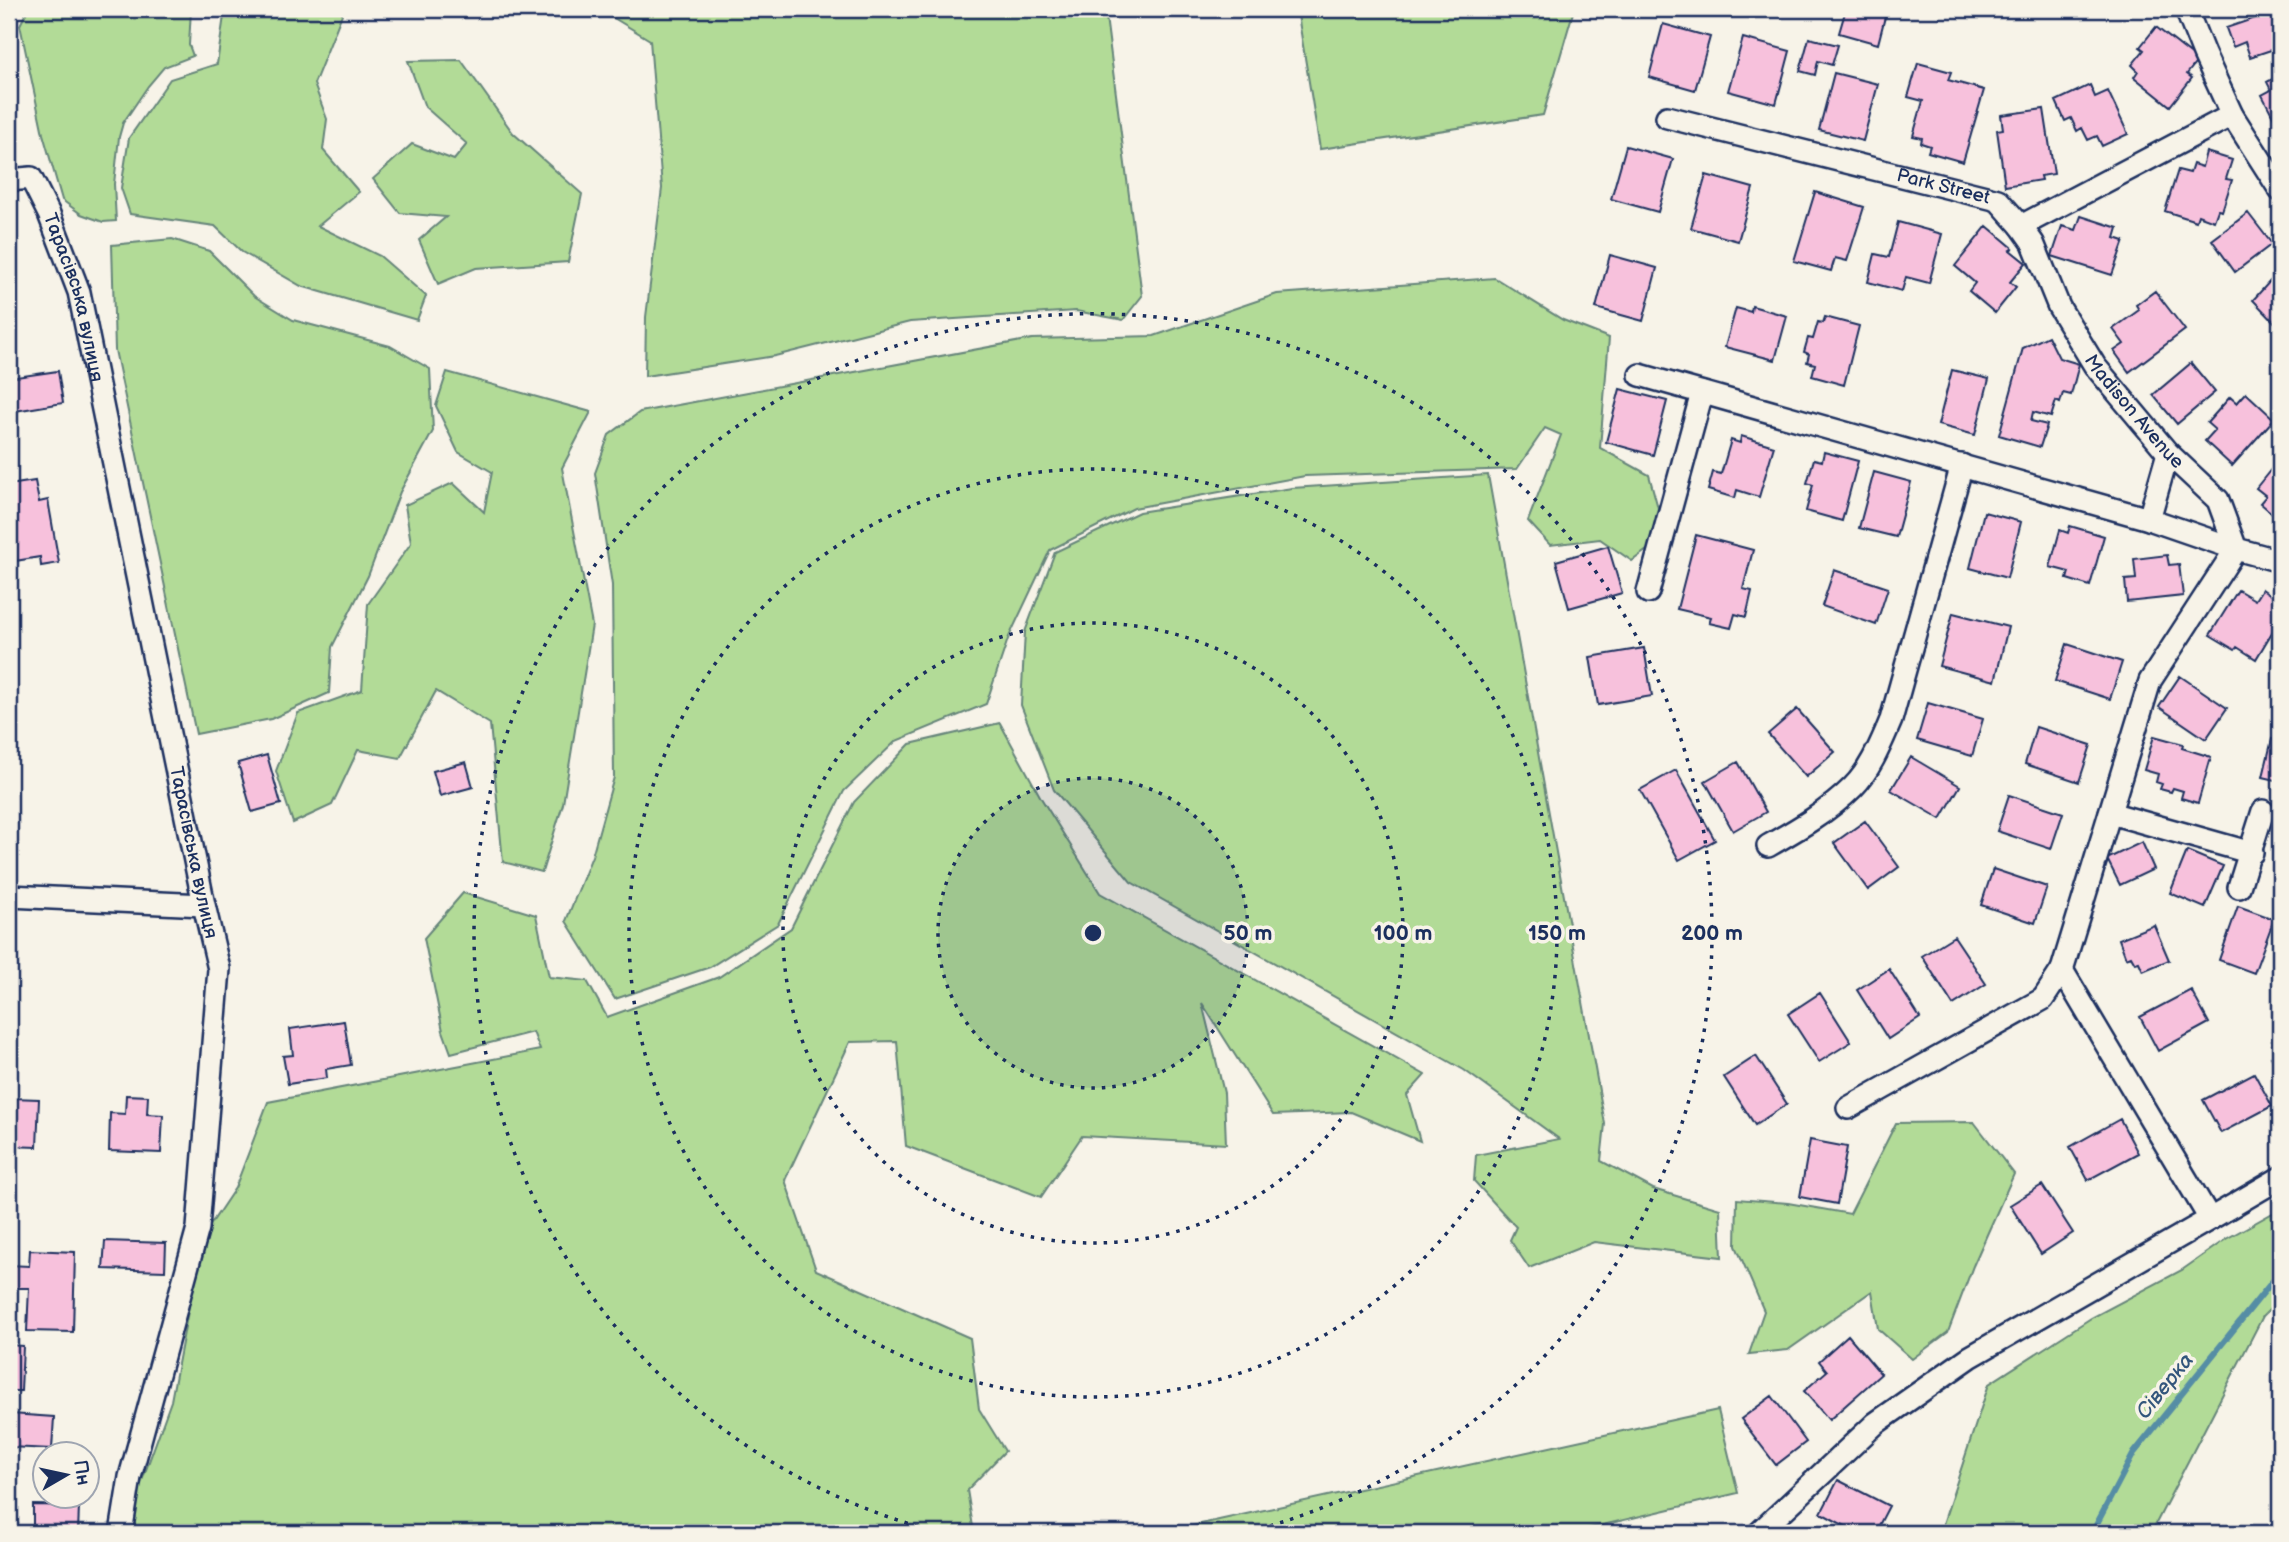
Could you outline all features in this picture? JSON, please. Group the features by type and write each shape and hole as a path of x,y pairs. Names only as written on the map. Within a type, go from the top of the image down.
{"street":[{"path":"2186,9 2232,115 2280,190"},
{"path":"2021,226 2232,115"},
{"name":"Park Street","path":"1667,117 1998,200 2021,226"},
{"name":"Тарасівська вулиця","path":"9,180 31,178 49,214 79,292 219,969 198,1228 130,1477 121,1533"},
{"name":"Madison Avenue","path":"2021,226 2033,243 2059,307 2095,366 2168,453 2218,500 2236,549"},
{"path":"1640,375 2149,519 2280,561"},
{"path":"1648,592 1702,393"},
{"path":"2149,519 2168,453"},
{"path":"1768,846 1802,827 1854,786 1873,758 1891,720 1962,465"},
{"path":"1848,1108 2043,999 2063,970 2150,681 2236,549"},
{"path":"2239,887 2252,853 2263,811"},
{"path":"2109,813 2252,853"},
{"path":"9,896 204,905"},
{"path":"2063,970 2210,1219"},
{"path":"1759,1533 1886,1415 1970,1357 2280,1178"}],"green space":[{"path":"28,9 191,9 189,45 193,56 164,67 123,123 114,184 116,221 103,222 81,214 62,200 43,134 20,25"},
{"path":"225,9 344,9 314,84 327,119 323,150 359,192 318,226 380,256 426,296 417,320 301,286 242,252 215,226 130,214 121,188 129,138 170,79 217,64"},
{"path":"599,9 1105,9 1142,296 1123,320 1076,311 910,322 775,356 645,376 646,317 662,188 650,40"},
{"path":"1297,9 1574,9 1543,115 1320,149"},
{"path":"461,60 513,133 582,194 568,262 476,268 438,284 419,240 446,217 400,213 373,179 412,144 454,160 467,144 425,107 408,61"},
{"path":"172,239 209,251 254,296 293,320 390,346 430,369 433,431 400,492 368,576 332,647 329,693 271,719 196,734 115,350 112,245"},
{"path":"1495,278 1563,320 1609,338 1600,448 1649,475 1658,508 1651,547 1632,561 1600,539 1550,545 1528,521 1561,435 1545,428 1517,469 1305,476 1134,508 1050,550 1008,639 986,704 896,741 844,791 778,924 710,967 615,999 566,921 592,856 614,777 612,585 595,473 609,435 640,412 1032,339 1154,336 1277,294"},
{"path":"447,372 591,412 562,468 592,625 563,804 542,872 503,862 490,724 436,691 400,758 358,750 332,805 293,823 276,771 298,713 362,690 368,604 411,543 405,505 453,483 484,512 492,472 458,452 436,406"},
{"path":"1488,475 1605,1124 1601,1161 1653,1189 1720,1209 1722,1257 1594,1242 1529,1268 1510,1240 1516,1227 1474,1181 1476,1155 1559,1139 1464,1070 1131,882 1054,790 1021,705 1025,632 1055,552 1139,512 1292,488"},
{"path":"1000,723 1041,798 1100,893 1425,1075 1407,1095 1420,1141 1351,1112 1273,1115 1202,1003 1224,1093 1226,1144 1082,1136 1041,1197 906,1146 897,1041 850,1042 785,1180 816,1270 970,1338 979,1409 1005,1451 967,1490 974,1533 115,1533 120,1501 139,1489 171,1401 205,1233 235,1188 268,1102 540,1050 533,1032 451,1053 443,1031 424,938 463,893 536,915 549,977 587,981 607,1017 719,977 791,928 854,802 910,744"},
{"path":"1974,1122 2014,1174 1973,1266 1948,1332 1912,1359 1878,1329 1872,1291 1788,1350 1749,1354 1764,1311 1736,1246 1737,1199 1788,1203 1850,1214 1896,1123"},
{"path":"2280,1209 2280,1299 2263,1316 2151,1533 1940,1533 1989,1384 2091,1318 2182,1270 2226,1239"},
{"path":"1718,1410 1738,1493 1569,1533 1160,1533"}],"building":[{"path":"1846,9 1887,9 1878,44 1839,33"},
{"path":"2276,11 2280,23 2280,47 2250,57 2245,42 2233,47 2226,28"},
{"path":"1663,24 1710,37 1695,90 1649,77"},
{"path":"2156,27 2198,60 2187,74 2192,78 2170,106 2134,77 2138,71 2132,65 2144,50 2140,47"},
{"path":"1743,38 1790,51 1776,104 1728,91"},
{"path":"1809,38 1838,45 1832,65 1818,61 1815,75 1800,71"},
{"path":"1918,63 1951,72 1948,80 1984,90 1963,162 1928,152 1930,146 1921,143 1922,138 1913,136 1923,101 1908,97"},
{"path":"1834,73 1878,84 1863,141 1819,130"},
{"path":"2280,75 2280,118 2275,120 2262,95 2271,90 2267,82"},
{"path":"2090,85 2095,97 2108,91 2128,134 2102,146 2097,136 2088,140 2082,128 2077,131 2071,118 2065,121 2056,101"},
{"path":"2044,109 2054,174 2040,176 2041,180 2005,186 1997,130 2003,129 2001,115"},
{"path":"1626,146 1673,159 1658,212 1611,199"},
{"path":"2206,152 2232,160 2226,179 2232,180 2222,211 2218,210 2214,221 2198,215 2196,221 2165,211 2178,170 2190,173 2193,164 2202,167"},
{"path":"1706,175 1753,188 1738,241 1691,228"},
{"path":"1815,192 1864,207 1847,261 1835,258 1831,271 1794,261"},
{"path":"2248,213 2272,244 2235,272 2212,240"},
{"path":"2081,216 2118,228 2115,238 2124,241 2112,275 2052,256 2062,226 2076,230"},
{"path":"1898,222 1942,234 1929,283 1906,277 1902,291 1868,282 1875,254 1889,257"},
{"path":"1987,226 2026,263 2010,282 2016,287 1995,313 1969,291 1975,283 1955,266"},
{"path":"1610,255 1657,268 1643,321 1596,308"},
{"path":"2280,270 2280,328 2253,300"},
{"path":"2155,291 2185,330 2129,372 2114,351 2124,344 2113,329 2139,310 2136,305"},
{"path":"1752,306 1787,316 1775,360 1725,347 1736,308 1751,312"},
{"path":"1825,317 1859,326 1844,385 1812,376 1815,364 1807,362 1809,354 1804,352 1808,338 1813,339 1818,322 1823,323"},
{"path":"2048,336 2059,358 2079,364 2071,395 2063,393 2060,403 2056,401 2051,417 2033,412 2031,421 2047,425 2040,447 1999,435 2023,348"},
{"path":"2191,363 2215,392 2177,424 2153,395"},
{"path":"1952,370 1989,379 1975,435 1938,425"},
{"path":"58,371 63,403 9,412 9,378"},
{"path":"1620,389 1667,401 1653,455 1606,442"},
{"path":"2246,393 2274,419 2232,466 2205,441 2215,430 2207,423 2230,397 2237,403"},
{"path":"1741,436 1774,446 1759,497 1737,490 1735,498 1708,490 1713,472 1721,474 1731,440 1740,443"},
{"path":"2280,450 2280,520 2260,503 2266,496 2256,488 2276,463 2272,460"},
{"path":"1824,452 1858,461 1842,521 1806,511 1813,485 1807,483 1814,459 1822,461"},
{"path":"1874,472 1911,482 1896,537 1859,528"},
{"path":"35,481 39,502 48,500 59,563 41,566 40,557 9,562 9,485"},
{"path":"1984,512 2021,522 2007,578 1970,568"},
{"path":"2070,526 2104,536 2090,586 2067,579 2069,572 2050,567 2060,530 2068,533"},
{"path":"1696,535 1753,550 1743,589 1752,591 1746,617 1735,614 1731,628 1709,623 1711,617 1677,609"},
{"path":"1608,546 1622,593 1569,608 1556,561"},
{"path":"2167,555 2169,565 2179,564 2183,596 2127,602 2125,580 2136,579 2134,559"},
{"path":"1834,570 1888,588 1876,625 1822,606"},
{"path":"2262,589 2280,601 2280,619 2256,659 2210,635 2238,590 2255,600"},
{"path":"1953,613 2008,627 1995,681 1939,666"},
{"path":"2067,644 2122,662 2110,699 2055,681"},
{"path":"1644,648 1652,696 1598,705 1590,657"},
{"path":"2180,676 2227,708 2206,739 2159,707"},
{"path":"1928,703 1983,719 1972,756 1917,740"},
{"path":"1797,709 1835,752 1806,777 1768,734"},
{"path":"2036,727 2091,745 2079,782 2025,764"},
{"path":"2154,736 2183,744 2182,748 2211,757 2198,803 2181,798 2183,791 2173,788 2171,792 2160,789 2162,784 2156,782 2158,774 2144,770"},
{"path":"2272,739 2280,741 2280,781 2263,777"},
{"path":"267,755 281,804 252,812 238,763"},
{"path":"1911,757 1960,786 1941,819 1891,790"},
{"path":"466,762 473,787 440,796 433,771"},
{"path":"1738,762 1766,812 1733,831 1705,781"},
{"path":"1676,770 1715,840 1679,860 1640,790"},
{"path":"2009,795 2063,813 2051,849 1997,831"},
{"path":"1865,821 1899,867 1868,890 1834,843"},
{"path":"2142,842 2154,869 2120,885 2107,859"},
{"path":"2187,851 2223,866 2205,908 2170,893"},
{"path":"1993,869 2047,887 2035,923 1981,905"},
{"path":"2238,906 2274,919 2254,973 2219,960"},
{"path":"2154,925 2169,960 2143,971 2139,962 2135,963 2131,956 2126,958 2119,939"},
{"path":"1954,936 1986,984 1953,1005 1922,956"},
{"path":"1889,969 1920,1018 1888,1039 1857,990"},
{"path":"2191,990 2209,1023 2158,1051 2140,1017"},
{"path":"1820,993 1851,1042 1819,1062 1788,1014"},
{"path":"344,1021 351,1065 326,1069 327,1078 288,1084 283,1056 293,1055 290,1029"},
{"path":"2280,1050 2280,1072 2271,1057"},
{"path":"1756,1056 1787,1104 1755,1125 1724,1077"},
{"path":"2254,1073 2272,1106 2221,1133 2203,1100"},
{"path":"126,1095 148,1096 147,1114 163,1115 161,1153 109,1151 110,1113 125,1114"},
{"path":"12,1098 39,1099 37,1147 10,1146"},
{"path":"2120,1119 2138,1153 2088,1180 2070,1147"},
{"path":"1810,1140 1847,1147 1837,1204 1800,1197"},
{"path":"2042,1185 2073,1233 2041,1254 2010,1205"},
{"path":"105,1241 166,1243 165,1271 103,1269"},
{"path":"30,1250 75,1252 73,1332 27,1331 29,1288 9,1288 9,1265 29,1266"},
{"path":"1848,1335 1881,1374 1829,1420 1804,1391 1827,1371 1819,1361"},
{"path":"9,1345 23,1346 21,1391 9,1391"},
{"path":"1772,1396 1806,1442 1776,1465 1741,1419"},
{"path":"11,1414 54,1417 53,1440 32,1440 32,1448 9,1447"},
{"path":"1838,1480 1889,1506 1875,1533 1858,1533 1821,1513"},
{"path":"33,1510 79,1510 78,1533 33,1533"}],"waterway":[{"name":"Сіверка","path":"2092,1533 2134,1453 2280,1272"}]}
